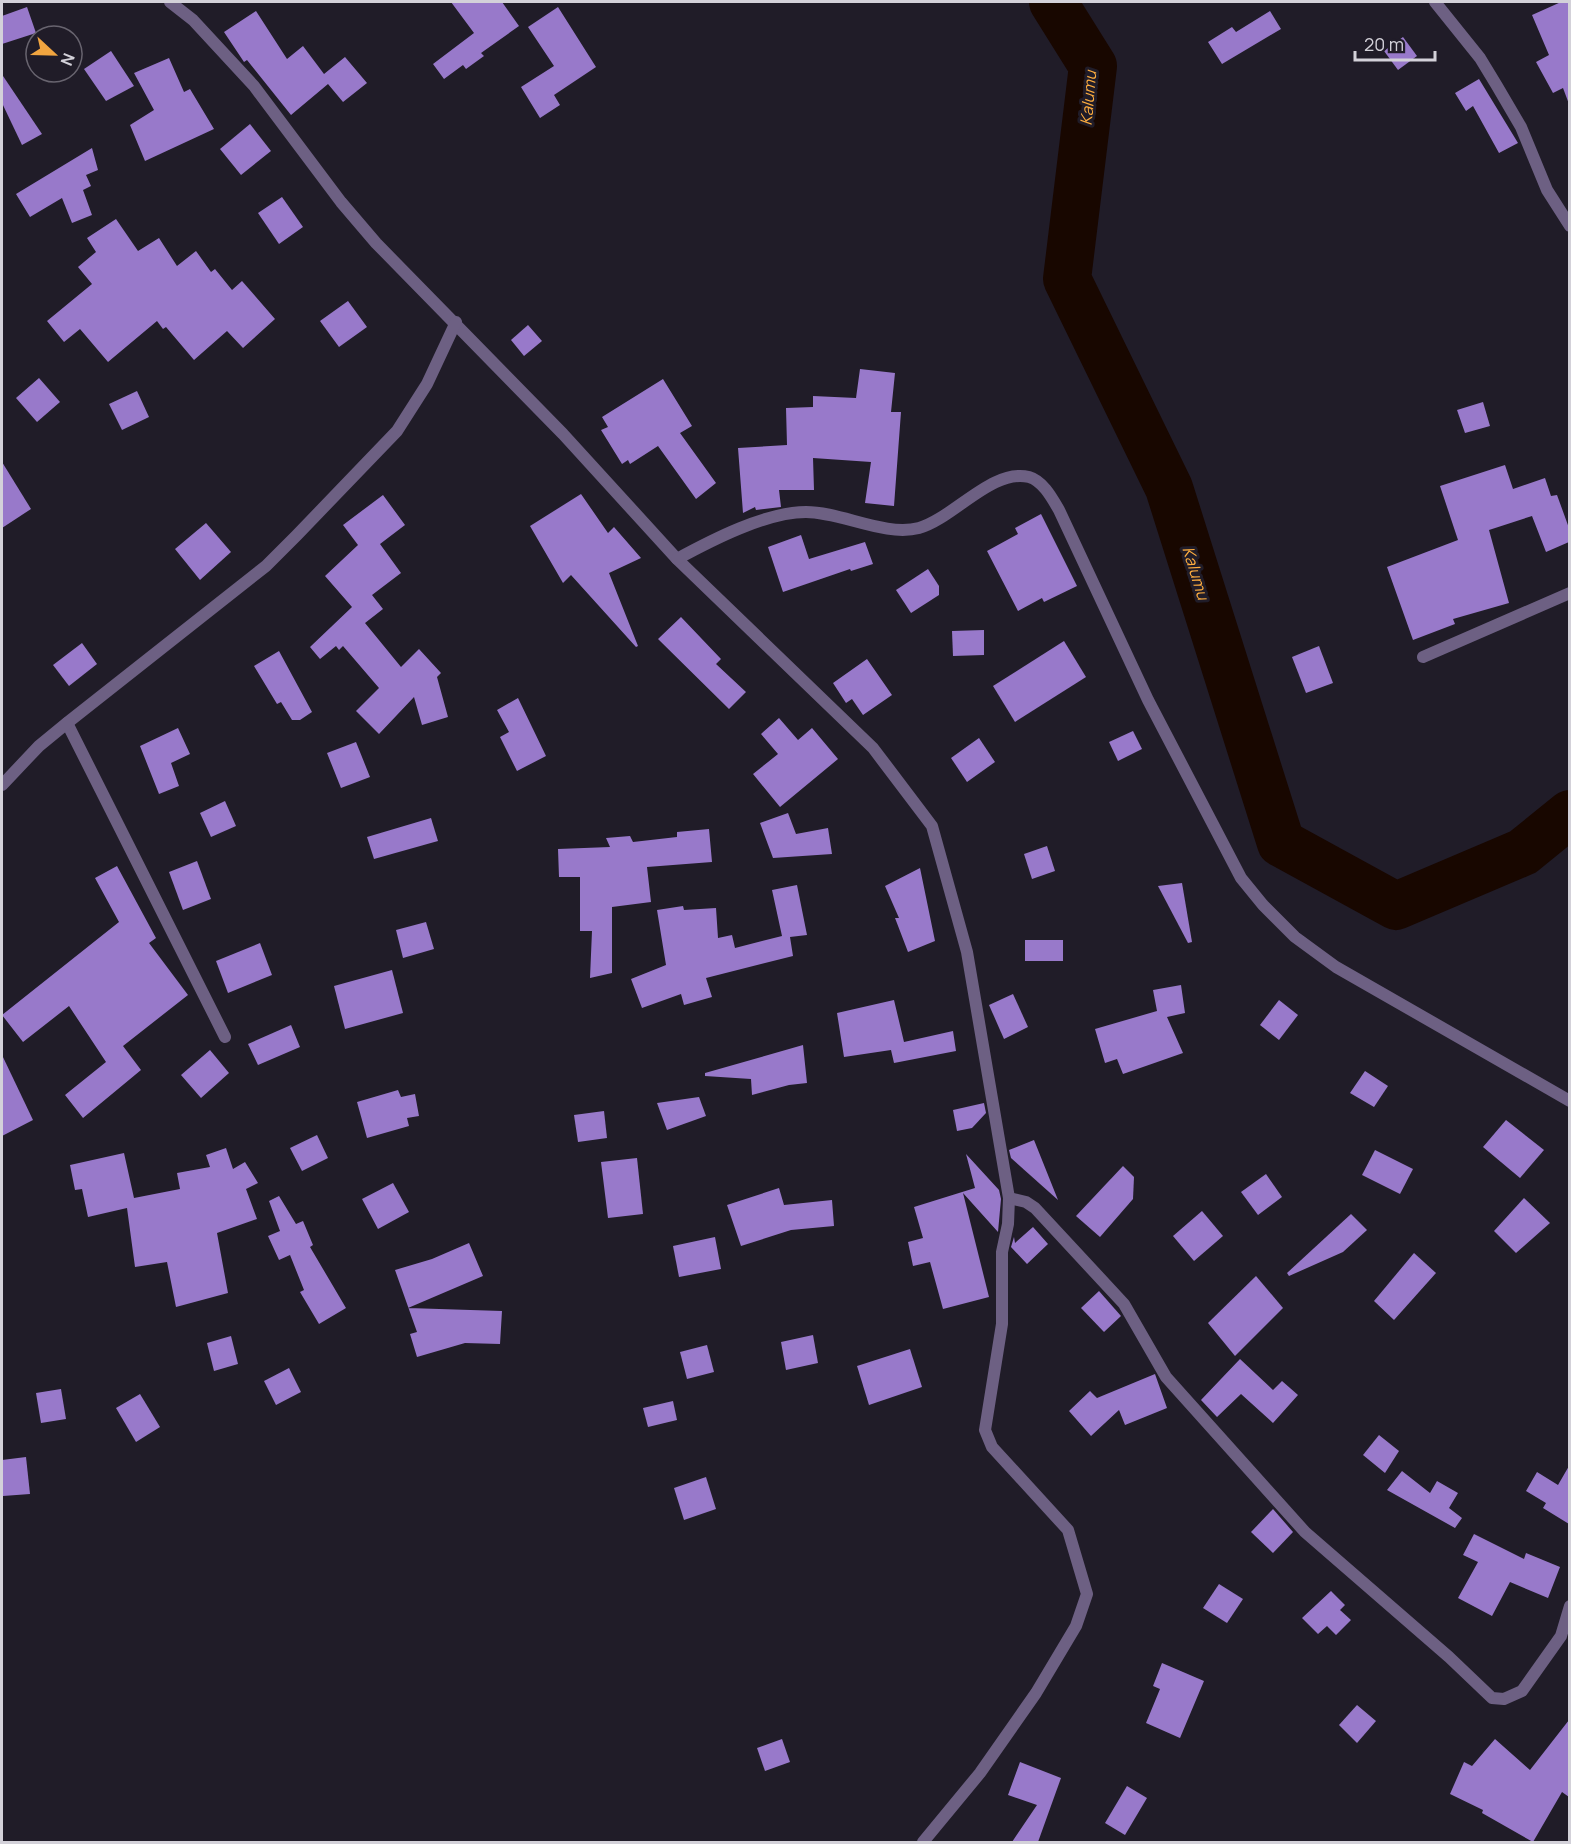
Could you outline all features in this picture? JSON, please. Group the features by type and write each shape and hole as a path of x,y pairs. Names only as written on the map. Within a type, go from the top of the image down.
{"street":[{"path":"170,2 221,48 254,86 341,202 376,243 456,322 677,559 873,748 932,826 967,952 1009,1198 1008,1224 1002,1252 1002,1324 985,1430 992,1447 1068,1530 1087,1594 1076,1626 1036,1693 980,1773 923,1842"},
{"path":"1435,2 1480,58 1497,86 1521,127 1547,190 1569,226"},
{"path":"2,785 66,723 266,566 297,536 397,431 427,384 456,322"},
{"path":"677,559 722,535 785,515 807,512 901,530 919,528 1006,476 1030,477 1046,489 1059,510 1148,700 1241,878 1263,905 1295,937 1336,967 1569,1101"},
{"path":"1423,657 1569,593"},
{"path":"66,723 225,1037"},
{"path":"1009,1198 1026,1202 1035,1208 1124,1304 1166,1377 1305,1532 1449,1657 1492,1698 1504,1699 1522,1691 1561,1636 1569,1606"}],"building":[{"path":"451,2 502,2 519,26 481,53 484,56 466,69 463,65 444,79 433,64 474,33"},
{"path":"1561,2 1569,2 1569,104 1563,88 1553,93 1536,62 1549,55 1532,15"},
{"path":"27,7 33,24 24,24 24,37 2,44 2,16"},
{"path":"558,7 596,67 554,95 560,105 540,118 521,87 554,66 528,27"},
{"path":"256,11 287,59 303,46 324,74 345,57 367,83 343,102 328,84 291,115 247,60 244,62 224,32"},
{"path":"1270,11 1281,29 1222,64 1208,42 1232,27 1236,32"},
{"path":"1403,37 1417,56 1398,70 1384,51"},
{"path":"111,51 134,86 106,101 84,69"},
{"path":"169,58 184,92 190,89 214,129 145,161 130,125 154,110 134,73"},
{"path":"3,76 42,134 22,145 2,103"},
{"path":"1479,79 1518,143 1499,153 1473,106 1466,111 1455,93"},
{"path":"250,124 271,151 241,175 220,149"},
{"path":"92,148 98,170 86,175 91,186 83,190 92,215 72,223 62,198 30,217 16,194"},
{"path":"282,197 303,227 279,244 258,213"},
{"path":"116,219 138,251 159,238 177,266 196,251 211,272 215,269 232,290 242,281 275,319 243,348 227,331 194,360 166,327 163,329 157,321 108,362 80,329 64,342 47,321 92,284 78,267 96,252 87,238"},
{"path":"348,301 367,327 339,347 320,321"},
{"path":"528,325 542,341 524,356 511,340"},
{"path":"860,369 895,373 891,412 901,412 894,506 865,503 871,462 813,458 814,490 779,490 781,507 756,510 755,507 743,513 738,448 787,445 786,408 813,407 813,396 856,398"},
{"path":"39,378 60,402 37,422 16,398"},
{"path":"663,379 692,426 680,433 716,483 696,499 658,446 630,464 628,460 622,464 601,430 608,427 602,417"},
{"path":"137,391 149,417 122,430 109,404"},
{"path":"1483,402 1490,426 1465,433 1457,410"},
{"path":"2,462 31,509 2,528"},
{"path":"1505,465 1513,489 1545,478 1551,496 1557,495 1569,528 1569,542 1546,552 1532,516 1489,530 1509,603 1453,619 1455,624 1413,640 1387,567 1458,540 1440,486"},
{"path":"581,494 608,533 614,527 641,558 609,573 638,646 636,647 571,575 563,583 530,526"},
{"path":"383,495 405,525 380,544 401,573 372,595 383,609 365,623 401,667 419,649 441,673 437,677 448,717 422,725 414,697 379,734 356,711 379,688 343,646 339,650 336,646 320,659 310,647 352,607 325,576 358,545 343,525"},
{"path":"1041,514 1077,586 1044,602 1042,598 1018,611 987,551 1018,534 1015,528"},
{"path":"206,523 231,552 200,580 175,549"},
{"path":"801,535 809,559 865,542 873,564 851,571 850,569 783,592 768,547"},
{"path":"928,569 939,586 939,595 911,613 896,590"},
{"path":"681,617 721,659 716,664 746,692 729,709 658,639"},
{"path":"984,630 984,655 953,656 952,631"},
{"path":"1064,641 1086,677 1015,722 993,686"},
{"path":"82,643 97,664 69,686 53,665"},
{"path":"1319,646 1333,683 1306,693 1292,657"},
{"path":"279,651 312,712 300,720 292,720 281,702 277,704 254,666"},
{"path":"867,659 892,695 863,715 852,699 846,703 833,683"},
{"path":"518,698 546,756 517,771 500,737 509,732 497,710"},
{"path":"779,718 798,740 812,728 838,759 780,807 753,774 778,754 761,734"},
{"path":"178,728 190,754 171,763 179,786 159,794 140,746"},
{"path":"1133,731 1142,749 1118,761 1109,742"},
{"path":"979,738 995,762 967,782 951,758"},
{"path":"356,742 370,777 341,788 327,753"},
{"path":"225,801 236,826 211,837 200,813"},
{"path":"788,813 796,834 828,828 832,854 773,858 760,823"},
{"path":"431,818 438,841 374,859 367,837"},
{"path":"709,829 712,862 647,867 651,902 612,907 612,973 590,978 592,931 580,931 580,877 559,877 558,849 610,847 606,838 630,836 633,842 677,837 677,832"},
{"path":"1047,846 1055,871 1032,879 1024,854"},
{"path":"197,861 211,899 183,910 169,872"},
{"path":"117,866 156,938 149,943 188,995 123,1046 141,1070 83,1118 65,1095 106,1062 69,1006 23,1042 2,1015 119,922 95,878"},
{"path":"920,868 935,941 908,952 895,918 899,918 885,886"},
{"path":"1182,883 1192,942 1188,943 1158,886"},
{"path":"797,885 807,935 790,937 793,956 706,978 712,997 684,1005 681,994 642,1008 631,979 666,965 657,910 683,906 684,910 716,908 718,938 732,935 735,948 782,936 772,890"},
{"path":"426,922 434,949 403,958 396,930"},
{"path":"1025,940 1063,940 1063,961 1025,961"},
{"path":"260,943 272,975 228,993 216,961"},
{"path":"392,970 403,1013 345,1029 334,986"},
{"path":"1181,985 1185,1013 1167,1017 1183,1053 1123,1074 1117,1059 1105,1063 1095,1029 1157,1011 1153,990"},
{"path":"1013,994 1028,1027 1004,1039 989,1005"},
{"path":"894,1000 904,1042 953,1031 956,1051 894,1063 891,1050 844,1057 837,1013"},
{"path":"1279,1000 1298,1015 1279,1040 1260,1025"},
{"path":"291,1025 300,1047 258,1065 248,1044"},
{"path":"803,1045 807,1083 789,1085 752,1095 751,1079 705,1076 705,1073"},
{"path":"210,1050 229,1073 201,1098 181,1075"},
{"path":"2,1055 33,1120 2,1136"},
{"path":"1365,1071 1388,1086 1374,1107 1350,1093"},
{"path":"398,1090 401,1097 415,1094 419,1116 407,1118 409,1126 367,1138 357,1102"},
{"path":"699,1097 706,1116 667,1130 657,1103"},
{"path":"984,1103 986,1113 972,1128 957,1131 953,1110"},
{"path":"604,1111 607,1138 578,1142 574,1115"},
{"path":"1506,1120 1544,1150 1520,1178 1483,1147"},
{"path":"317,1135 328,1158 302,1171 290,1148"},
{"path":"1034,1140 1058,1200 1011,1158 1009,1150"},
{"path":"226,1148 233,1169 245,1162 258,1183 246,1189 257,1219 217,1233 228,1293 176,1307 167,1262 135,1267 127,1208 88,1217 82,1189 75,1190 70,1165 124,1153 134,1198 180,1189 177,1173 210,1167 206,1155"},
{"path":"1375,1150 1413,1169 1400,1194 1362,1175"},
{"path":"966,1154 999,1190 1001,1199 998,1232 963,1193 989,1297 943,1309 930,1262 913,1266 908,1242 923,1238 914,1207 975,1188"},
{"path":"637,1158 643,1214 608,1218 601,1162"},
{"path":"1123,1166 1134,1177 1133,1199 1100,1237 1076,1216"},
{"path":"1266,1174 1282,1197 1258,1215 1241,1192"},
{"path":"393,1183 409,1212 378,1229 362,1199"},
{"path":"779,1188 784,1205 832,1200 834,1226 791,1230 741,1246 727,1205"},
{"path":"279,1196 296,1224 303,1221 313,1245 310,1247 346,1308 319,1324 300,1292 304,1290 290,1255 279,1260 268,1236 280,1231 269,1201"},
{"path":"1524,1198 1550,1223 1516,1253 1494,1231"},
{"path":"1202,1211 1223,1236 1194,1261 1173,1236"},
{"path":"1351,1214 1367,1230 1343,1252 1289,1276 1287,1273"},
{"path":"1033,1227 1048,1244 1027,1264 1011,1247 1014,1237 1015,1243"},
{"path":"715,1237 721,1269 679,1277 673,1246"},
{"path":"469,1243 483,1276 408,1308 395,1270 432,1259"},
{"path":"1414,1253 1436,1273 1394,1320 1374,1301"},
{"path":"1256,1276 1283,1308 1235,1356 1208,1323"},
{"path":"1099,1291 1121,1316 1104,1332 1081,1308"},
{"path":"408,1308 502,1311 500,1344 465,1343 417,1357 410,1334 417,1332"},
{"path":"813,1335 818,1363 786,1370 781,1342"},
{"path":"231,1336 238,1364 214,1371 207,1343"},
{"path":"707,1345 714,1372 687,1379 680,1352"},
{"path":"910,1349 922,1387 869,1405 857,1366"},
{"path":"1240,1359 1273,1390 1282,1381 1298,1395 1273,1423 1241,1394 1217,1417 1201,1400"},
{"path":"289,1368 301,1392 276,1405 264,1381"},
{"path":"1155,1374 1167,1408 1125,1425 1119,1410 1091,1436 1069,1411 1090,1391 1097,1398"},
{"path":"61,1389 66,1419 41,1423 36,1393"},
{"path":"140,1394 160,1427 136,1442 116,1408"},
{"path":"673,1401 677,1420 648,1427 643,1408"},
{"path":"1379,1435 1399,1451 1385,1473 1363,1455"},
{"path":"26,1457 30,1494 3,1496 2,1460"},
{"path":"1569,1466 1569,1524 1543,1508 1546,1503 1526,1491 1537,1472 1558,1485"},
{"path":"1402,1471 1430,1493 1437,1481 1458,1493 1449,1508 1462,1518 1455,1528 1387,1490"},
{"path":"706,1477 716,1509 684,1520 674,1488"},
{"path":"1273,1509 1293,1532 1273,1553 1251,1532"},
{"path":"1474,1534 1524,1559 1526,1553 1560,1567 1548,1598 1510,1582 1492,1616 1458,1598 1478,1562 1463,1555"},
{"path":"1219,1584 1243,1599 1227,1623 1203,1608"},
{"path":"1331,1591 1345,1605 1340,1610 1351,1620 1336,1635 1327,1626 1318,1634 1302,1618"},
{"path":"1162,1663 1204,1681 1180,1738 1146,1723 1160,1689 1153,1686"},
{"path":"1357,1705 1376,1721 1357,1743 1339,1725"},
{"path":"1569,1720 1569,1797 1562,1792 1533,1842 1482,1813 1483,1810 1450,1794 1464,1762 1472,1766 1495,1739 1530,1770"},
{"path":"782,1739 790,1762 765,1771 757,1748"},
{"path":"1020,1762 1061,1778 1038,1842 1012,1842 1037,1805 1008,1795"},
{"path":"1127,1786 1147,1798 1125,1835 1105,1823"}],"waterway":[{"name":"Kalumu","path":"1053,2 1093,66 1067,279 1169,488 1281,843 1396,906 1523,852 1570,814"}]}
